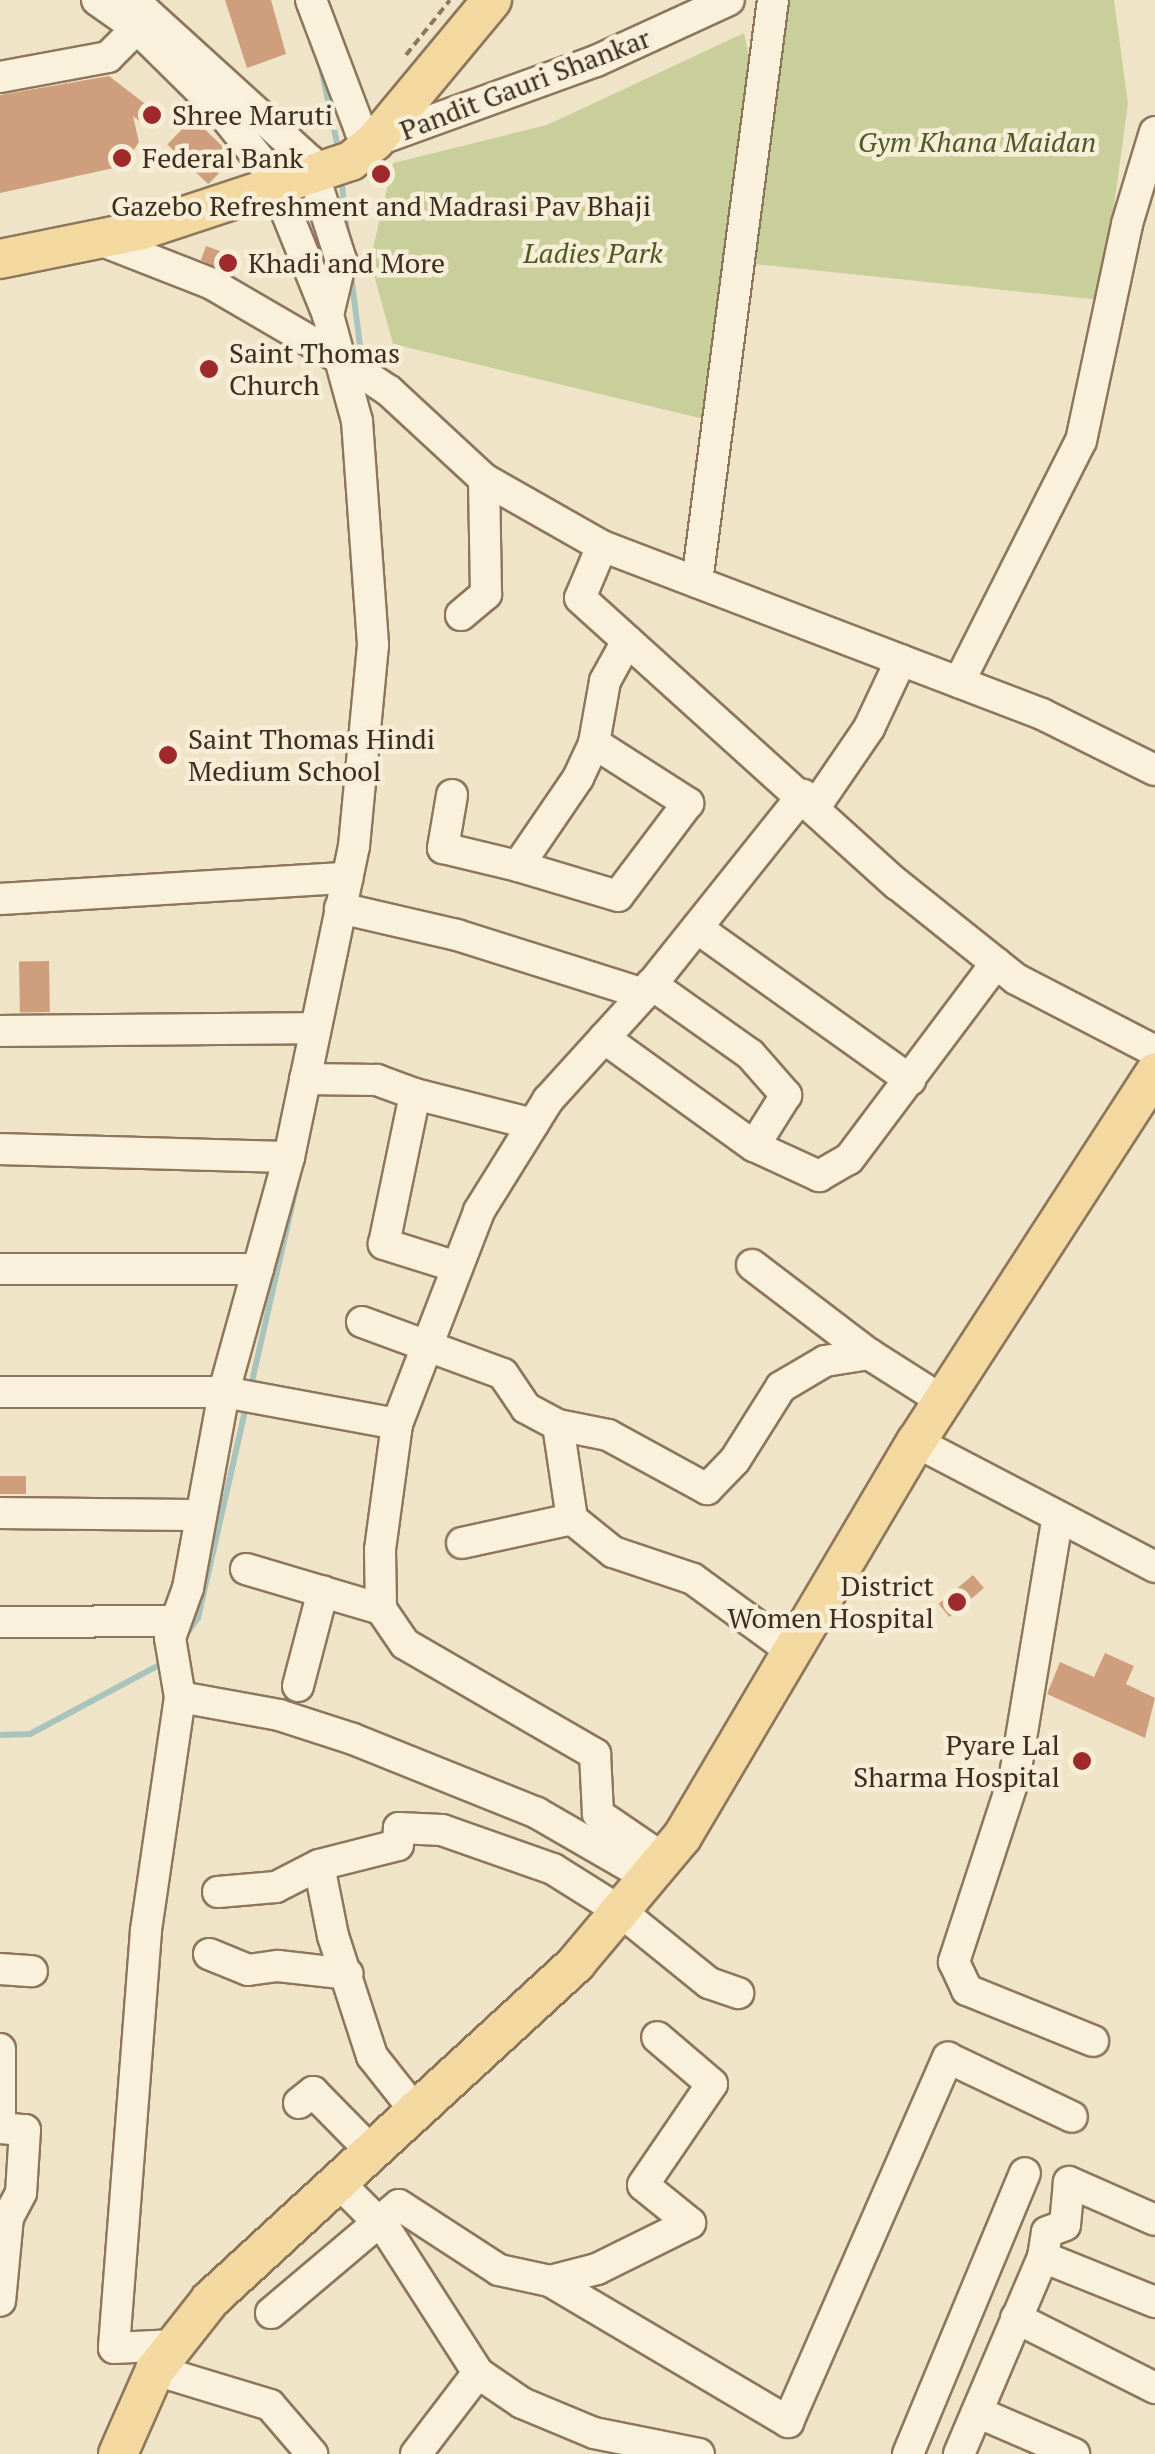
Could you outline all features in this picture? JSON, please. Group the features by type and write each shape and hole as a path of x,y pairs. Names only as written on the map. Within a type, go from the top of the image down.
{"main road":[{"path":"339,153 463,0"},
{"path":"0,259 98,240 273,182 339,153 492,0"},
{"path":"0,238 273,182"},
{"path":"118,2454 165,2358 210,2300 369,2149 577,1962 656,1868 793,1652 916,1442 1155,1072"}],"street":[{"path":"97,0 135,14 339,153"},
{"path":"311,0 339,153 340,260 328,314"},
{"name":"Pandit Gauri Shankar","path":"339,153 596,61 730,0"},
{"path":"696,582 773,0"},
{"path":"0,76 108,57 135,14"},
{"path":"135,14 220,110 273,182 328,314 357,421 373,645 347,878 349,910 316,1028 289,1157 224,1392 188,1588 171,1630 179,1686 146,1931 114,2348 165,2358 270,2404 312,2454"},
{"path":"959,682 1080,441 1141,226 1155,132"},
{"path":"98,240 212,284 340,358 389,391 484,479 602,546 959,682 1155,770"},
{"path":"461,614 486,594 484,479"},
{"path":"602,546 580,598 627,641 996,963 1155,1051"},
{"path":"518,866 578,778 594,743 605,681 627,641"},
{"path":"656,1868 598,1814 595,1754 405,1644 381,1609 380,1550 397,1424 479,1211 533,1124 868,728 901,660"},
{"path":"452,795 443,848 618,896 688,803 594,743"},
{"path":"0,899 347,878"},
{"path":"349,910 648,989 750,1054 786,1096 754,1146"},
{"path":"697,928 910,1080"},
{"path":"604,1038 754,1146 819,1176 832,1174 910,1080 996,963"},
{"path":"0,1031 316,1028"},
{"path":"305,1079 377,1080 414,1094 533,1124"},
{"path":"414,1094 384,1244 456,1266"},
{"path":"0,1149 289,1157"},
{"path":"752,1265 869,1354 944,1402"},
{"path":"0,1269 258,1268"},
{"path":"362,1322 428,1341 502,1374 526,1408 558,1426 608,1435 707,1489 734,1460 780,1387 825,1361 869,1354"},
{"path":"0,1392 224,1392 397,1424"},
{"path":"558,1426 572,1518 613,1552 693,1579 793,1652"},
{"path":"916,1442 1057,1521 1154,1564"},
{"path":"0,1513 201,1515"},
{"path":"462,1543 572,1518"},
{"path":"1057,1521 1015,1775 954,1962 967,1990 1093,2041"},
{"path":"246,1569 381,1609"},
{"path":"298,1686 324,1591"},
{"path":"0,1622 171,1630"},
{"path":"179,1686 353,1740 537,1813 656,1868"},
{"path":"218,1892 276,1887 319,1866 398,1846 399,1828 442,1830 553,1869 620,1910 709,1983 738,1993"},
{"path":"319,1866 372,2056 414,2108"},
{"path":"209,1954 248,1970 278,1966 348,1974"},
{"path":"0,1969 32,1971"},
{"path":"550,2281 597,2268 690,2223 643,2186 712,2084 657,2037"},
{"path":"0,2049 0,2125 25,2130 21,2194 8,2217 0,2301"},
{"path":"271,2313 330,2270 399,2205 499,2270 550,2281 788,2422 948,2058 1072,2117"},
{"path":"300,2104 313,2092 369,2149"},
{"path":"908,2454 1024,2173"},
{"path":"336,2180 377,2222 478,2373 522,2402 594,2433 699,2454"},
{"path":"959,2454 1043,2257 1047,2232 1065,2225 1069,2182 1155,2220"},
{"path":"1043,2257 1155,2302"},
{"path":"1016,2318 1155,2388"},
{"path":"416,2454 478,2373"},
{"path":"978,2412 1074,2454"}],"green space":[{"name":"Gym Khana Maidan","path":"789,0 1114,0 1128,104 1101,300 754,264"},
{"name":"Ladies Park","path":"744,33 753,76 712,421 393,344 370,261 393,163 547,125"}],"building":[{"path":"225,0 271,0 286,54 247,68"},
{"path":"109,76 157,113 148,128 133,116 139,142 123,166 0,193 0,95"},
{"path":"193,118 234,158 208,184 167,145"},
{"path":"206,246 242,259 235,276 201,260"},
{"path":"49,961 50,1012 20,1013 19,962"},
{"path":"0,1476 26,1476 26,1494 0,1494"},
{"path":"973,1575 984,1588 949,1617 939,1604"},
{"path":"1105,1653 1134,1666 1126,1684 1155,1698 1145,1738 1047,1694 1060,1662 1094,1677"}],"waterway":[{"path":"322,72 339,153"},
{"path":"341,175 347,232"},
{"path":"351,275 362,361"},
{"path":"251,1386 298,1179"},
{"path":"185,1636 198,1618 247,1403"},
{"path":"0,1735 30,1734 165,1662"}],"place":[{"name":"Shree Maruti","path":"152,115"},
{"name":"Federal Bank","path":"122,158"},
{"name":"Gazebo Refreshment and Madrasi Pav Bhaji","path":"381,174"},
{"name":"Khadi and More","path":"228,263"},
{"name":"Saint Thomas Church","path":"209,369"},
{"name":"Saint Thomas Hindi Medium School","path":"168,755"},
{"name":"District Women Hospital","path":"957,1602"},
{"name":"Pyare Lal Sharma Hospital","path":"1082,1761"}]}
